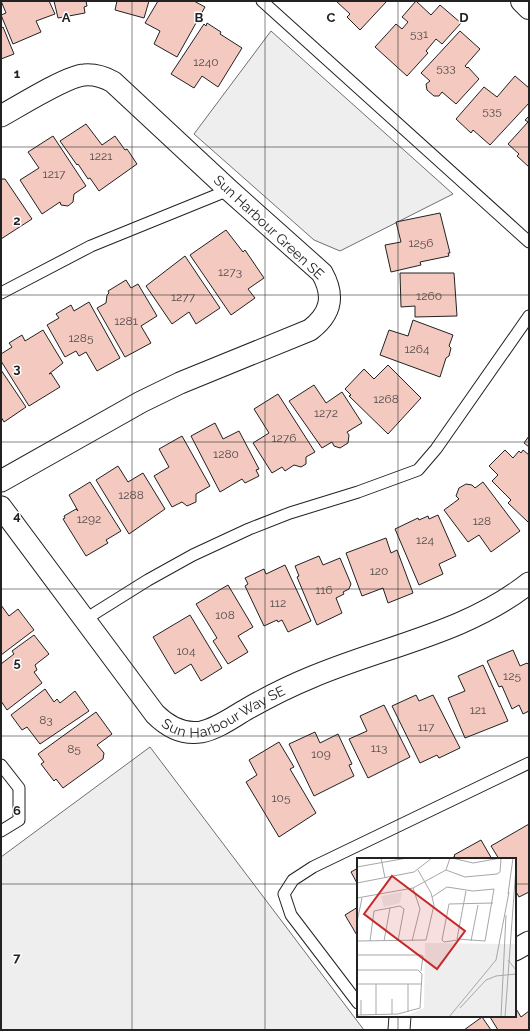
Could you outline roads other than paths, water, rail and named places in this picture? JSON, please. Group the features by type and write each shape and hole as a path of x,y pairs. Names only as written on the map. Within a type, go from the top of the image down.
{"street":[{"path":"522,1 529,8"},
{"name":"Sun Harbour Green SE","path":"1,116 72,78 83,75 104,77 121,89 229,190 322,273 330,291 326,313 320,323 310,330 180,383 141,402 1,481"},
{"name":"Sun Harbour Way SE","path":"1,507 154,714 174,729 186,732 200,732 212,728 262,700 312,677 366,655 410,643 488,611 529,583"},
{"path":"516,949 529,942"}],"lane":[{"path":"262,1 529,242"},
{"path":"1,293 91,246 229,190"},
{"path":"84,620 148,580 193,555 250,529 290,513 358,492 418,470 436,449 529,316"},
{"path":"357,1001 291,915 284,894 293,880 312,867 529,763"},
{"path":"1,765 19,788 19,820 1,831"}]}
